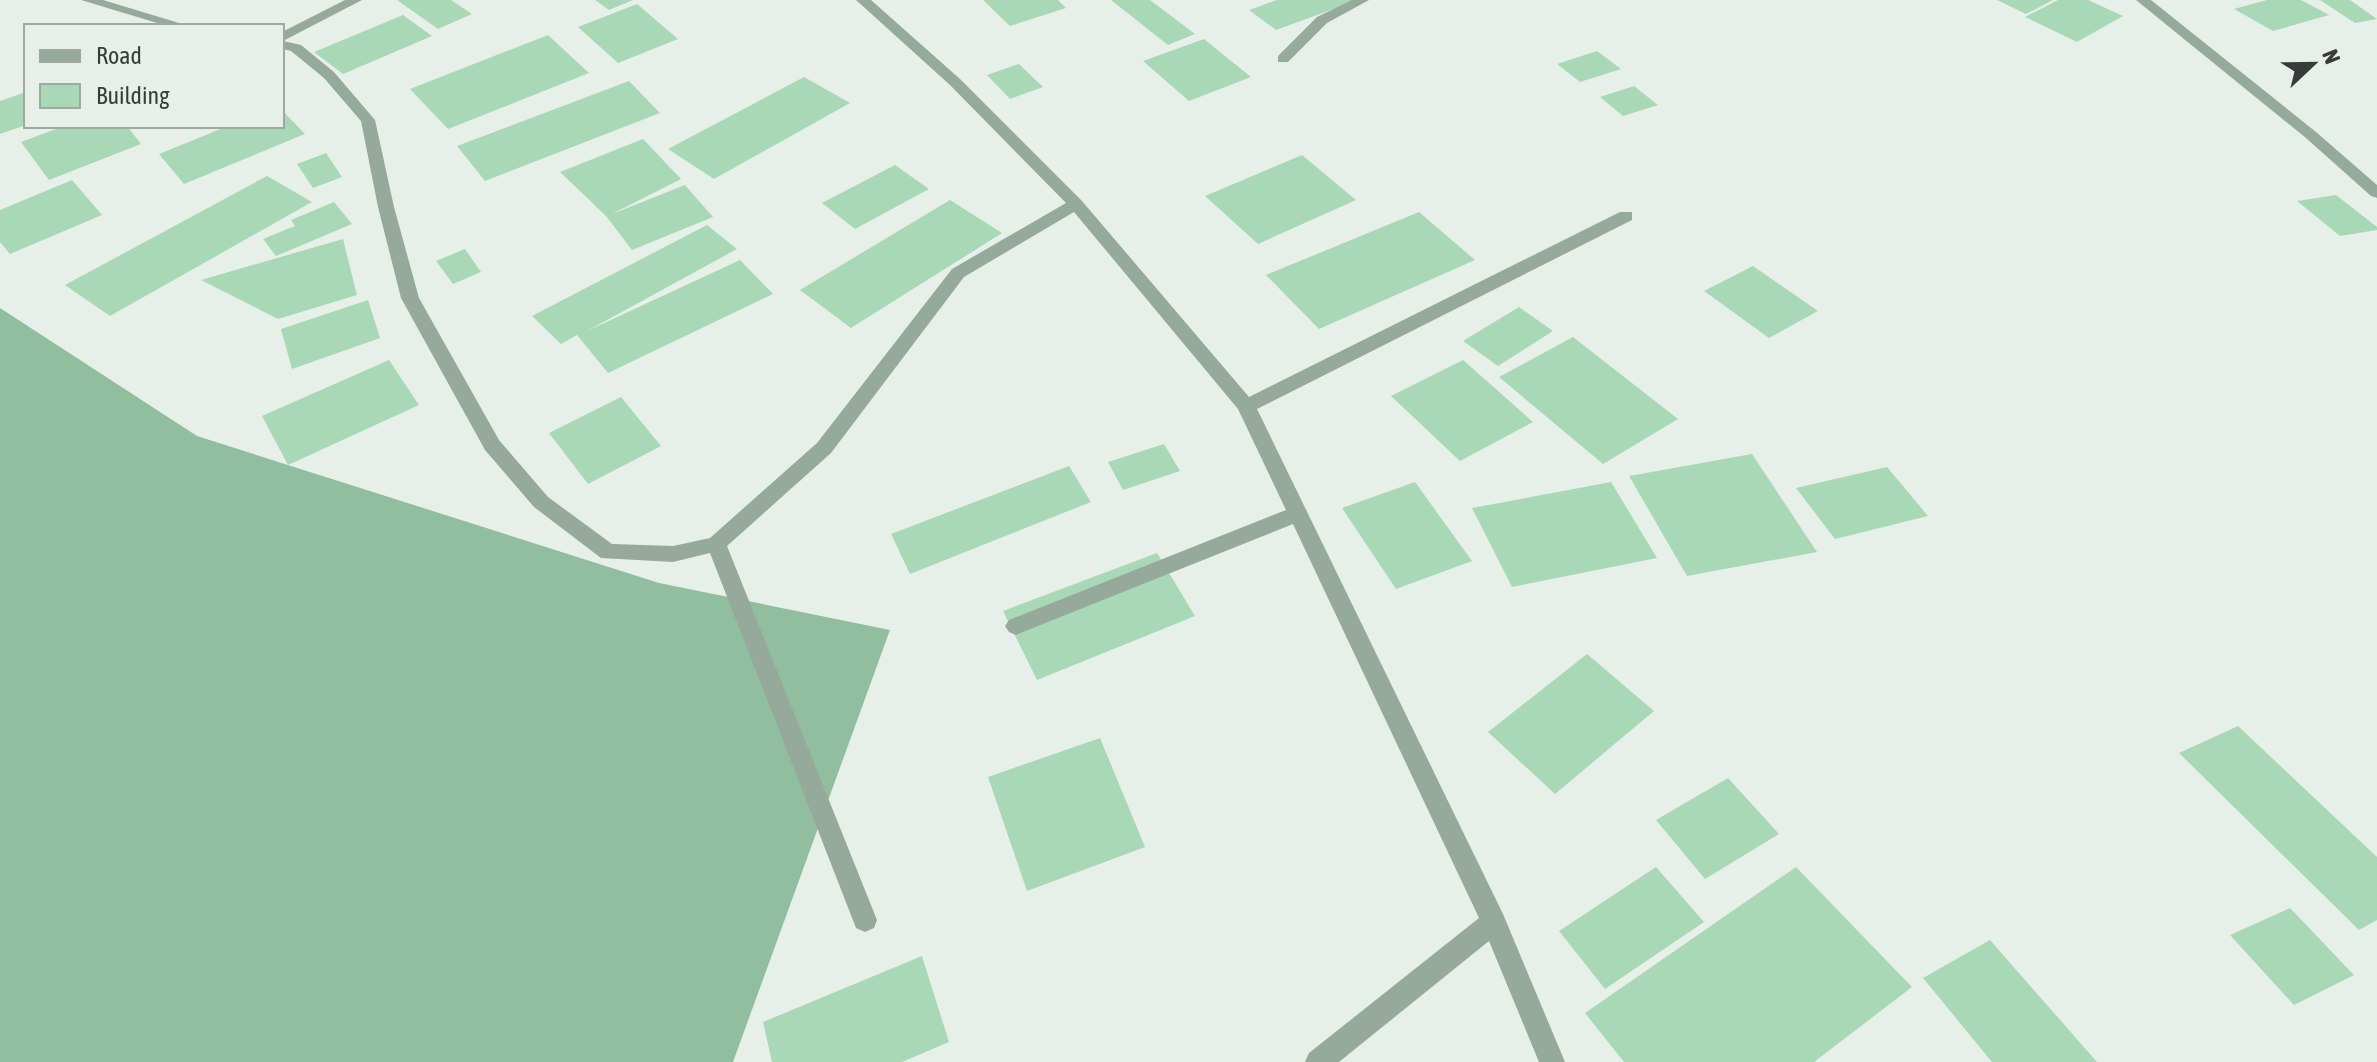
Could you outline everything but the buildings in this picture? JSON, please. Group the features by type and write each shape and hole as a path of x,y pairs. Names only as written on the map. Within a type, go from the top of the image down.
{"street":[{"path":"88,0 175,24"},
{"path":"284,36 355,0"},
{"path":"863,0 955,82 1076,204 1246,406 1494,922 1552,1062"},
{"path":"1283,59 1322,20 1362,0"},
{"path":"2143,0 2311,135 2377,193"},
{"path":"284,45 296,48 329,75 368,120 386,207 410,298 492,445 541,502 608,552 673,554 716,544 824,448 958,273 1076,204"},
{"path":"1246,406 1626,216"},
{"path":"1016,626 1297,514"},
{"path":"716,544 865,920"},
{"path":"1318,1062 1494,922"}],"green space":[{"path":"0,308 197,436 659,583 890,630 733,1062 0,1062"}]}
